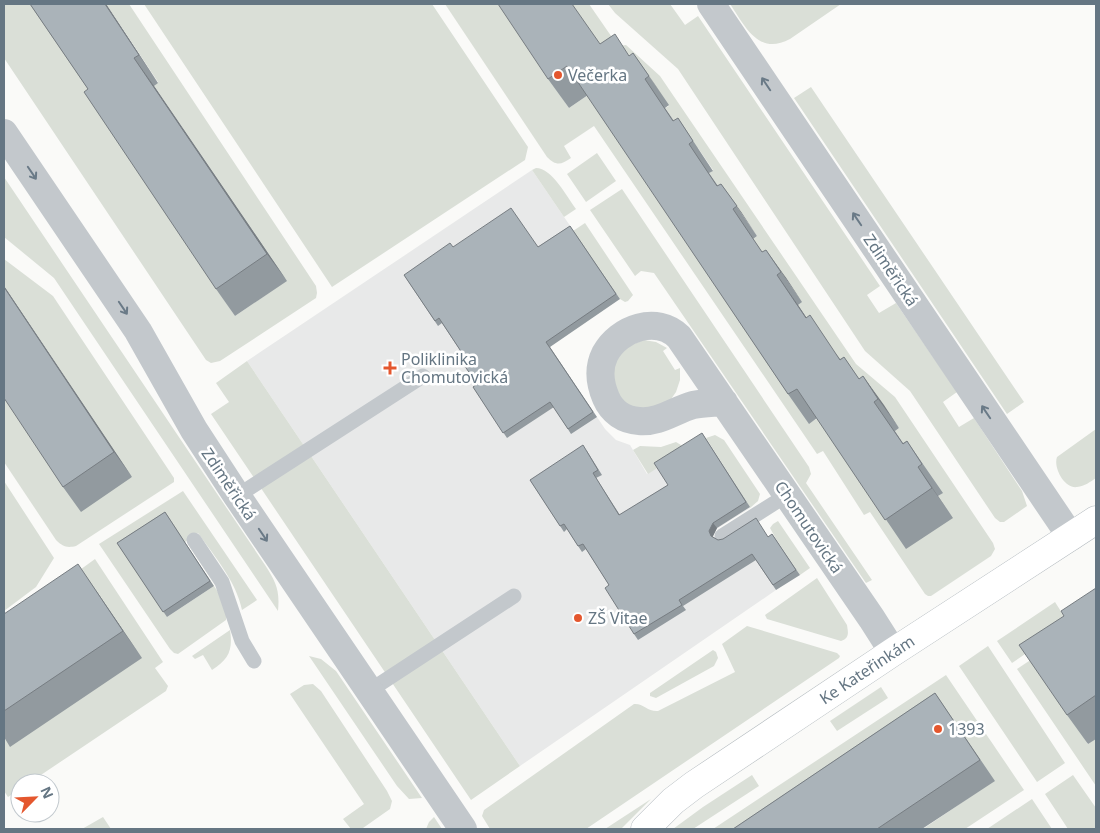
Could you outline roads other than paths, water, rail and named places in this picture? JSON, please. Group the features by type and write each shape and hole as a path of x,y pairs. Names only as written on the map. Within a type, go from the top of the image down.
{"street":[{"name":"Zdiměřická","path":"711,4 1071,537"},
{"name":"Zdiměřická","path":"4,133 138,331 194,430 237,496 463,829"},
{"name":"Chomutovická","path":"724,402 894,652"},
{"name":"Ke Kateřinkám","path":"645,829 673,801 694,785 1096,520"}],"lane":[{"path":"237,496 423,376"},
{"path":"722,536 787,495"},
{"path":"194,540 222,582 242,641 254,661"},
{"path":"369,691 514,596"}],"place":[{"name":"Večerka","path":"558,75"},
{"name":"Poliklinika Chomutovická","path":"390,368"},
{"name":"ZŠ Vitae","path":"578,618"},
{"name":"1393","path":"938,729"}]}
